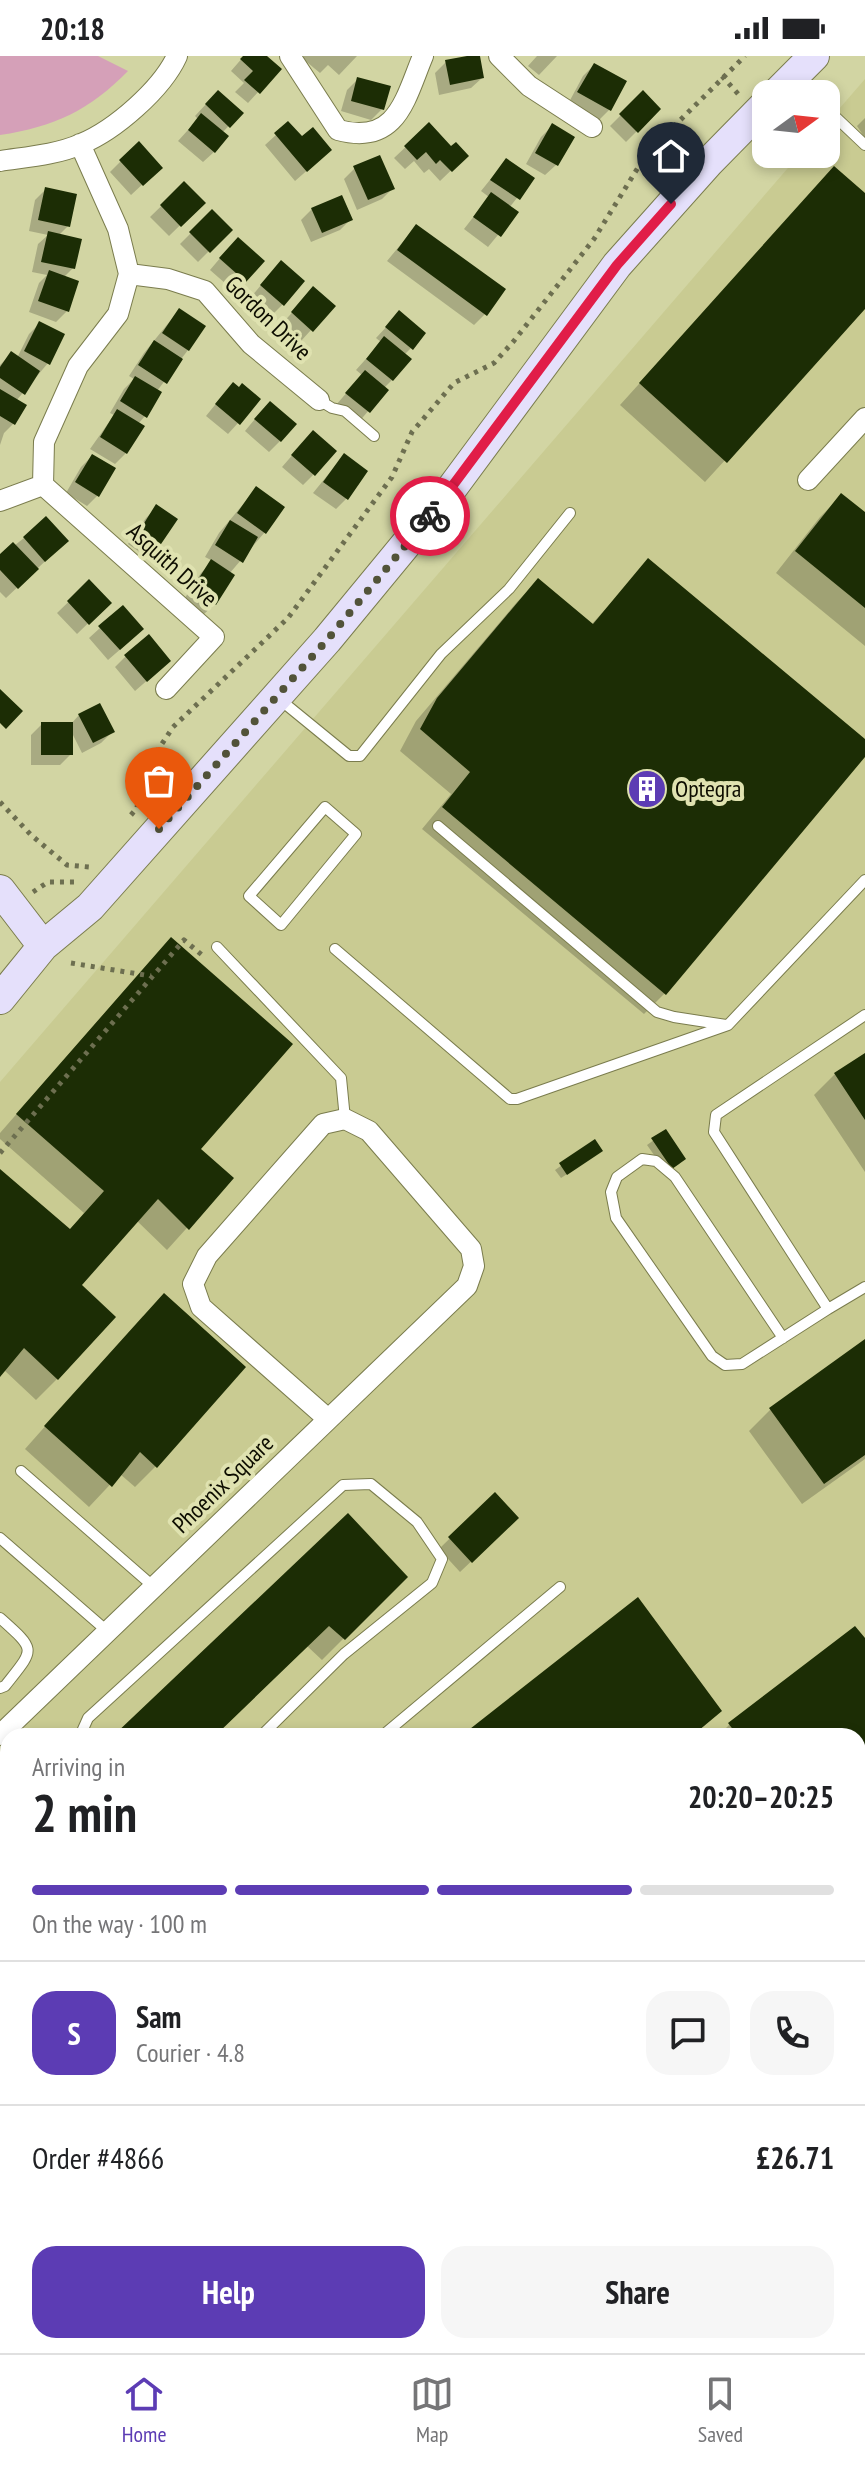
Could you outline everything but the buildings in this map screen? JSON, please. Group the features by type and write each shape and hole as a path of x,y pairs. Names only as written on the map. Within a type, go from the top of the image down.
{"street":[{"path":"0,161 38,156 80,144 111,127 169,72 177,56"},
{"path":"290,56 338,130 357,135 379,131 398,115 423,56"},
{"path":"499,56 529,86 592,127"},
{"path":"0,999 43,946 90,907 337,628 449,492 617,265 752,118"},
{"path":"0,501 43,485 44,442 78,366 118,314 129,274 118,229 80,144"},
{"name":"Gordon Drive","path":"129,274 168,279 205,291 251,344 319,400"},
{"path":"808,480 865,418"},
{"name":"Asquith Drive","path":"43,485 214,637 166,689"},
{"path":"6,898 43,946"},
{"path":"328,1419 201,1307 193,1284 207,1256 323,1124 345,1119"},
{"name":"Phoenix Square","path":"7,1728 467,1286 474,1266 471,1249 369,1131 345,1119"}],"lane":[{"path":"840,121 865,145"},
{"path":"319,400 345,411 374,436"},
{"path":"276,697 349,756 360,756 441,654 509,589 570,513"},
{"path":"325,807 356,834 281,925 249,896 325,807"},
{"path":"438,826 657,1012 728,1025"},
{"path":"335,949 510,1099 517,1099 728,1025 865,880"},
{"path":"217,947 341,1078 345,1119"},
{"path":"828,1309 714,1132 716,1115 865,1015"},
{"path":"783,1338 675,1177 656,1161 642,1159 617,1177 611,1192 616,1218 712,1356 725,1365 742,1364 865,1287"},
{"path":"21,1471 154,1587"},
{"path":"84,1728 88,1718 343,1485 371,1484 417,1522 442,1559 432,1583 344,1654 269,1728"},
{"path":"0,1538 107,1631"},
{"path":"392,1728 560,1587"},
{"path":"0,1618 25,1640 28,1647 28,1657 0,1688"}],"path":[{"path":"129,817 137,808 141,776 173,727 288,618 392,477 412,432 454,383 494,363 513,342 594,239 647,153 745,56"},
{"path":"0,802 31,835 67,865 90,867"},
{"path":"6,898 48,882 75,883 97,857"},
{"path":"0,1153 184,940 201,956 217,947"},
{"path":"71,963 152,977"}],"shaded area":[{"path":"0,56 98,56 128,71 100,96 70,115 37,127 0,135"},
{"path":"865,79 865,1728 0,1728 0,1082 788,168 840,168 840,108"}],"way so far":[{"path":"159,829 327,640 430,516"}],"place":[{"name":"Optegra","path":"647,789"}],"route":[{"path":"430,516 617,265 671,204"}]}
